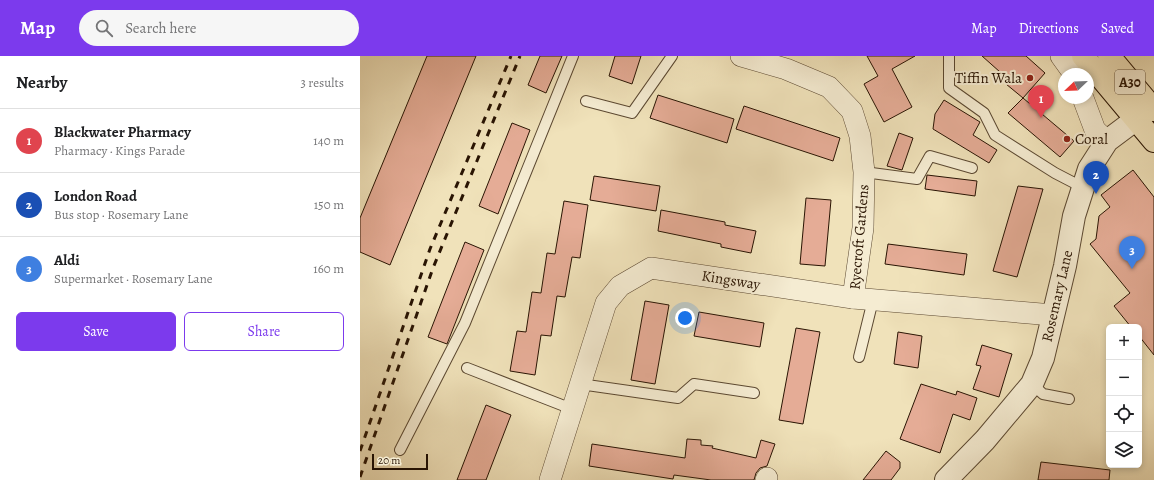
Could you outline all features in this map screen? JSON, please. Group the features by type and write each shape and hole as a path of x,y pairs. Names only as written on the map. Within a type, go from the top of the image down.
{"main road":[{"name":"A30","path":"1109,56 1149,110 1154,141"},
{"name":"A30","path":"1069,60 1149,110"}],"street":[{"name":"Ryecroft Gardens","path":"742,56 788,62 829,87 852,111 860,136 864,172 863,299"},
{"path":"1085,104 1095,130 1107,141"},
{"name":"Rosemary Lane","path":"946,480 985,440 1032,384 1043,358 1065,266 1074,216 1082,187 1094,159 1107,141 1149,110"},
{"name":"Kingsway","path":"550,480 606,303 620,286 651,268 863,299 1053,315"}],"lane":[{"path":"400,450 465,323 572,56"},
{"path":"586,101 632,113 672,56"},
{"path":"949,56 950,88 984,113 995,136 1055,173 1082,187"},
{"path":"864,172 917,179 930,156 972,168"},
{"path":"859,357 863,299"},
{"path":"467,368 572,409"},
{"path":"580,384 678,398 694,384 754,393"},
{"path":"1032,384 1043,394 1069,399"}],"building":[{"path":"427,56 476,56 390,265 360,252 360,218"},
{"path":"540,56 562,56 546,93 528,85"},
{"path":"615,56 641,56 632,84 609,76"},
{"path":"867,56 915,56 892,69 912,107 884,122 864,84 878,76"},
{"path":"982,56 1026,56 1045,73 1023,98 1006,84 1009,80"},
{"path":"658,95 734,119 727,143 650,118"},
{"path":"1023,98 1074,141 1060,157 1008,113"},
{"path":"944,100 980,122 973,135 997,150 989,163 933,129 935,114"},
{"path":"744,106 840,138 833,161 736,129"},
{"path":"512,123 530,130 498,214 479,206"},
{"path":"899,133 913,138 902,170 887,166"},
{"path":"1133,170 1154,197 1154,355 1142,340 1142,324 1129,324 1114,306 1130,293 1090,244 1096,239 1099,216 1110,207 1101,195"},
{"path":"927,175 977,181 975,196 925,189"},
{"path":"594,176 660,186 656,211 590,200"},
{"path":"1018,186 1043,189 1017,277 993,271"},
{"path":"806,198 831,200 825,266 800,264"},
{"path":"564,201 588,205 580,258 572,257 565,297 557,296 551,336 541,335 535,375 510,371 517,331 526,332 532,292 541,293 547,253 555,254"},
{"path":"661,210 725,222 725,225 756,231 751,253 721,247 721,244 658,231"},
{"path":"465,242 484,250 447,344 428,337"},
{"path":"888,244 967,254 964,275 885,264"},
{"path":"645,301 669,305 655,384 631,380"},
{"path":"699,312 764,323 760,347 694,336"},
{"path":"796,328 820,332 803,424 779,420"},
{"path":"898,332 922,336 918,368 894,364"},
{"path":"982,345 1012,354 999,397 973,389 981,366 976,365"},
{"path":"921,384 956,395 957,391 977,398 970,420 953,414 940,453 900,439"},
{"path":"486,405 511,415 486,480 457,480"},
{"path":"687,439 701,440 701,445 713,446 712,448 756,458 761,440 775,444 767,466 760,468 756,473 754,480 711,480 674,475 673,479 589,466 592,444 685,458"},
{"path":"886,451 900,462 900,468 891,480 863,480"},
{"path":"1041,462 1110,470 1109,480 1038,480"}],"railway":[{"path":"360,451 430,249 511,56"},
{"path":"360,477 433,268 520,56"}],"place":[{"name":"Tiffin Wala","path":"1030,78"},
{"name":"Blackwater Pharmacy","path":"1041,118"},
{"name":"Coral","path":"1067,139"},
{"name":"London Road","path":"1096,194"},
{"name":"Aldi","path":"1132,269"}]}
